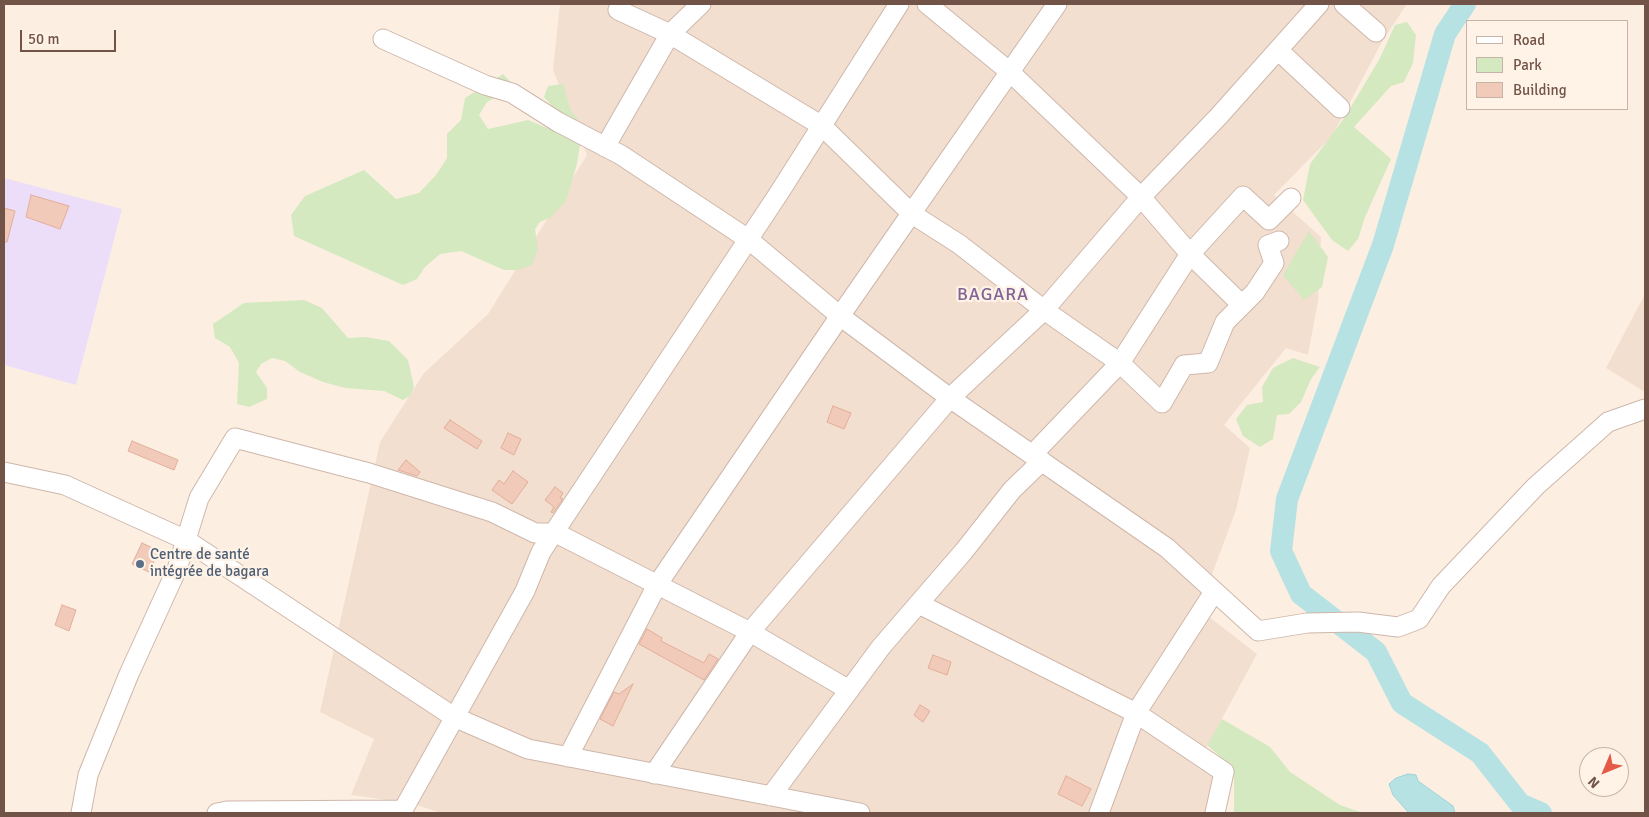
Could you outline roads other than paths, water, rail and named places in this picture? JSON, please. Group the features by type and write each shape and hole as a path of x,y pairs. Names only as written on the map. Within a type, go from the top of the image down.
{"street":[{"path":"605,147 670,34 702,4"},
{"path":"217,813 227,811 403,810 525,591 541,552 556,533 664,364 822,126 899,4"},
{"path":"927,4 1010,72 1141,197 1190,254 1242,305"},
{"path":"568,757 657,585 840,316 1057,4"},
{"path":"654,774 750,632 950,398 1044,310 1141,197 1218,117 1319,4"},
{"path":"1344,4 1376,32"},
{"path":"618,10 670,34 822,126 912,214 959,244 1044,310 1120,362 1162,403 1184,365 1208,363 1225,322 1255,292 1274,263 1268,245 1279,241"},
{"path":"383,39 485,85 512,93 558,122 605,147 748,239 840,316 950,398 1167,548 1258,631 1307,623 1358,622 1398,627 1420,619 1441,586 1536,486 1608,422 1645,409"},
{"path":"1278,50 1340,108"},
{"path":"771,796 881,647 919,604 1037,458 1120,362 1190,254 1244,196 1269,220 1291,198"},
{"path":"81,813 88,775 129,674 177,569 199,498 235,438 369,473 492,512 535,533 556,533 750,632 849,690"},
{"path":"4,472 65,485 186,540 454,717 528,749 860,813"},
{"path":"1099,813 1136,713 1214,592"},
{"path":"919,604 1136,713 1224,772 1215,813"}],"water":[{"path":"1408,774 1416,775 1418,781 1453,806 1455,813 1409,813 1393,795 1389,784 1396,778"}],"waterway":[{"path":"1465,4 1445,34 1383,245 1287,499 1281,551 1301,594 1376,652 1402,703 1480,753 1520,804 1541,813"}],"place":[{"name":"Centre de santé intégrée de bagara","path":"140,564"}],"district":[{"name":"BAGARA","path":"993,295"}]}
